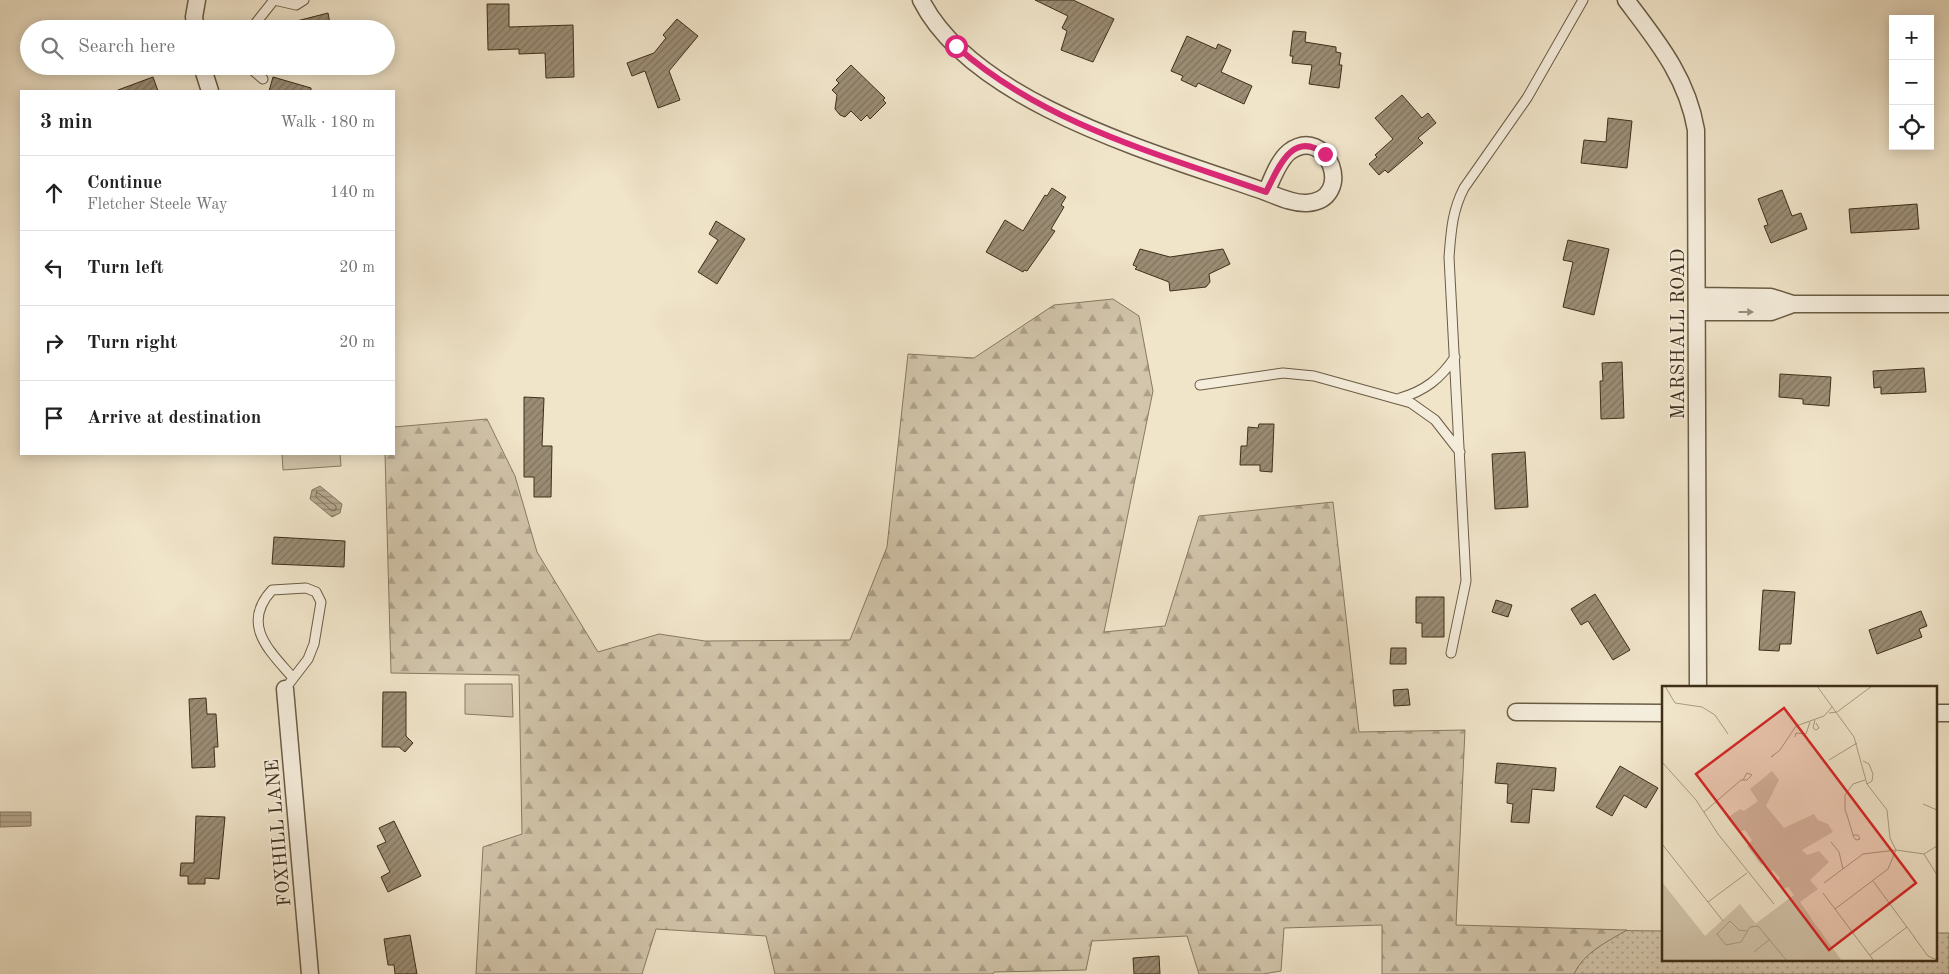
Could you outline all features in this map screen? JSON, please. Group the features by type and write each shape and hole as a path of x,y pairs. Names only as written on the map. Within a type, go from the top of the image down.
{"street":[{"path":"194,20 197,0"},
{"path":"920,0 942,32 964,54 1048,110 1092,130 1266,192 1297,202 1307,203 1321,199 1332,184 1332,166 1325,154 1317,149 1302,147 1289,152 1282,159 1266,192"},
{"name":"MARSHALL ROAD","path":"1626,0 1675,68 1686,90 1694,117 1697,157 1698,686"},
{"path":"205,75 210,90"},
{"path":"1698,304 1771,312 1793,304 1949,304"},
{"name":"FOXHILL LANE","path":"289,684 310,974"},
{"path":"1516,712 1662,713"},
{"path":"1936,713 1949,713"}],"lane":[{"path":"258,20 274,0 296,4 304,0"},
{"path":"1451,653 1466,581 1449,257 1454,212 1464,188 1527,98 1583,0"},
{"path":"258,75 263,79"},
{"path":"1400,398 1424,390 1442,374 1455,357"},
{"path":"1200,385 1283,373 1299,374 1400,398 1429,414 1460,452"},
{"path":"306,588 316,592 321,602 314,644 308,658 289,684 263,643 258,616 264,599 272,590 306,588"}],"green space":[{"path":"1113,299 1139,316 1153,391 1104,632 1165,626 1199,516 1333,502 1359,732 1465,730 1456,925 1627,930 1604,943 1590,954 1578,966 1574,974 1382,974 1382,925 1284,928 1281,971 1263,974 1199,974 1187,936 1092,941 1086,970 994,972 993,974 775,974 766,936 656,929 642,974 476,974 483,847 522,834 519,675 391,673 385,455 395,455 395,427 487,419 515,476 537,552 598,652 659,634 705,641 850,640 887,547 908,354 974,358 1054,305"},
{"path":"282,455 340,455 341,466 283,470"},
{"path":"465,684 512,684 513,717 465,714"},
{"path":"1570,930 1662,931 1662,962 1936,962 1936,933 1949,933 1949,974 1382,974"}],"water":[{"path":"320,486 342,504 340,513 332,517 310,499 312,490"},
{"path":"0,812 31,812 31,826 0,827"}],"building":[{"path":"1035,0 1073,0 1114,19 1093,62 1061,50 1067,31 1062,28 1068,16"},
{"path":"487,4 509,4 509,27 573,25 574,77 546,78 545,53 519,54 519,49 488,50"},
{"path":"328,13 329,20 301,20"},
{"path":"677,19 698,36 669,71 680,100 658,108 645,71 632,76 627,63 654,53 666,38 663,35"},
{"path":"1293,31 1306,32 1305,42 1336,47 1336,52 1341,53 1339,65 1342,65 1339,88 1309,84 1312,65 1292,63 1293,56 1290,56"},
{"path":"1187,36 1216,49 1218,44 1231,50 1221,72 1252,86 1244,104 1198,83 1196,87 1181,80 1183,76 1171,71"},
{"path":"851,65 885,98 883,100 886,103 870,119 867,115 861,121 851,111 845,117 840,115 835,109 837,95 832,90 839,83 836,80"},
{"path":"153,77 158,90 118,90"},
{"path":"273,77 311,88 311,90 269,90"},
{"path":"1402,95 1422,118 1428,113 1436,123 1418,138 1423,143 1388,173 1385,170 1379,175 1369,164 1377,157 1375,155 1393,139 1375,118"},
{"path":"1608,118 1632,121 1627,168 1581,163 1584,140 1606,142"},
{"path":"1052,188 1066,197 1061,205 1064,207 1051,229 1055,231 1027,271 1024,270 1023,272 986,252 1005,220 1023,231 1045,195 1047,196"},
{"path":"1782,190 1792,216 1801,213 1807,229 1771,243 1764,226 1768,225 1758,199"},
{"path":"1917,204 1919,229 1851,233 1849,209"},
{"path":"716,221 745,239 717,284 698,272 718,240 709,234"},
{"path":"1568,240 1609,249 1594,315 1563,307 1573,262 1563,260"},
{"path":"1140,249 1170,257 1223,249 1230,264 1209,274 1210,282 1206,287 1170,291 1169,282 1135,269 1137,267 1133,265"},
{"path":"1622,362 1624,418 1601,419 1600,381 1603,381 1602,363"},
{"path":"1924,368 1926,392 1881,394 1881,387 1874,388 1873,371"},
{"path":"1780,374 1831,377 1829,406 1803,404 1803,399 1779,397"},
{"path":"524,397 544,398 542,446 552,446 551,497 534,497 534,477 524,477"},
{"path":"1259,424 1274,424 1272,472 1260,471 1260,465 1240,465 1241,446 1247,446 1248,427 1258,428"},
{"path":"1525,452 1528,507 1495,509 1492,454"},
{"path":"274,537 345,541 344,567 272,564"},
{"path":"1763,590 1795,592 1791,644 1780,644 1779,651 1759,650"},
{"path":"1595,594 1630,650 1613,660 1588,621 1581,625 1571,609"},
{"path":"1416,597 1444,597 1444,637 1422,637 1422,623 1416,623"},
{"path":"1496,600 1512,605 1508,617 1492,612"},
{"path":"1921,611 1927,626 1919,629 1922,637 1877,654 1869,630"},
{"path":"1391,648 1406,648 1406,664 1390,664"},
{"path":"1408,689 1410,705 1394,706 1393,690"},
{"path":"383,692 406,692 406,736 413,743 405,752 399,747 382,747"},
{"path":"206,698 207,714 216,714 218,747 214,747 215,767 192,768 189,699"},
{"path":"1497,763 1556,768 1554,791 1532,789 1529,823 1511,822 1513,804 1507,803 1508,784 1495,783"},
{"path":"1620,766 1658,788 1646,808 1624,795 1612,816 1596,807"},
{"path":"196,816 225,817 219,879 205,878 205,884 188,884 188,876 180,876 181,863 194,863"},
{"path":"394,821 421,876 388,892 381,877 390,872 377,846 386,842 379,828"},
{"path":"410,935 417,974 395,974 394,965 388,965 384,939"},
{"path":"1159,956 1160,974 1134,974 1133,958"}],"route":[{"path":"956,46 971,60 990,73 1054,113 1092,130 1266,192 1282,159 1289,152 1298,148 1308,147 1317,149 1325,154"}]}
